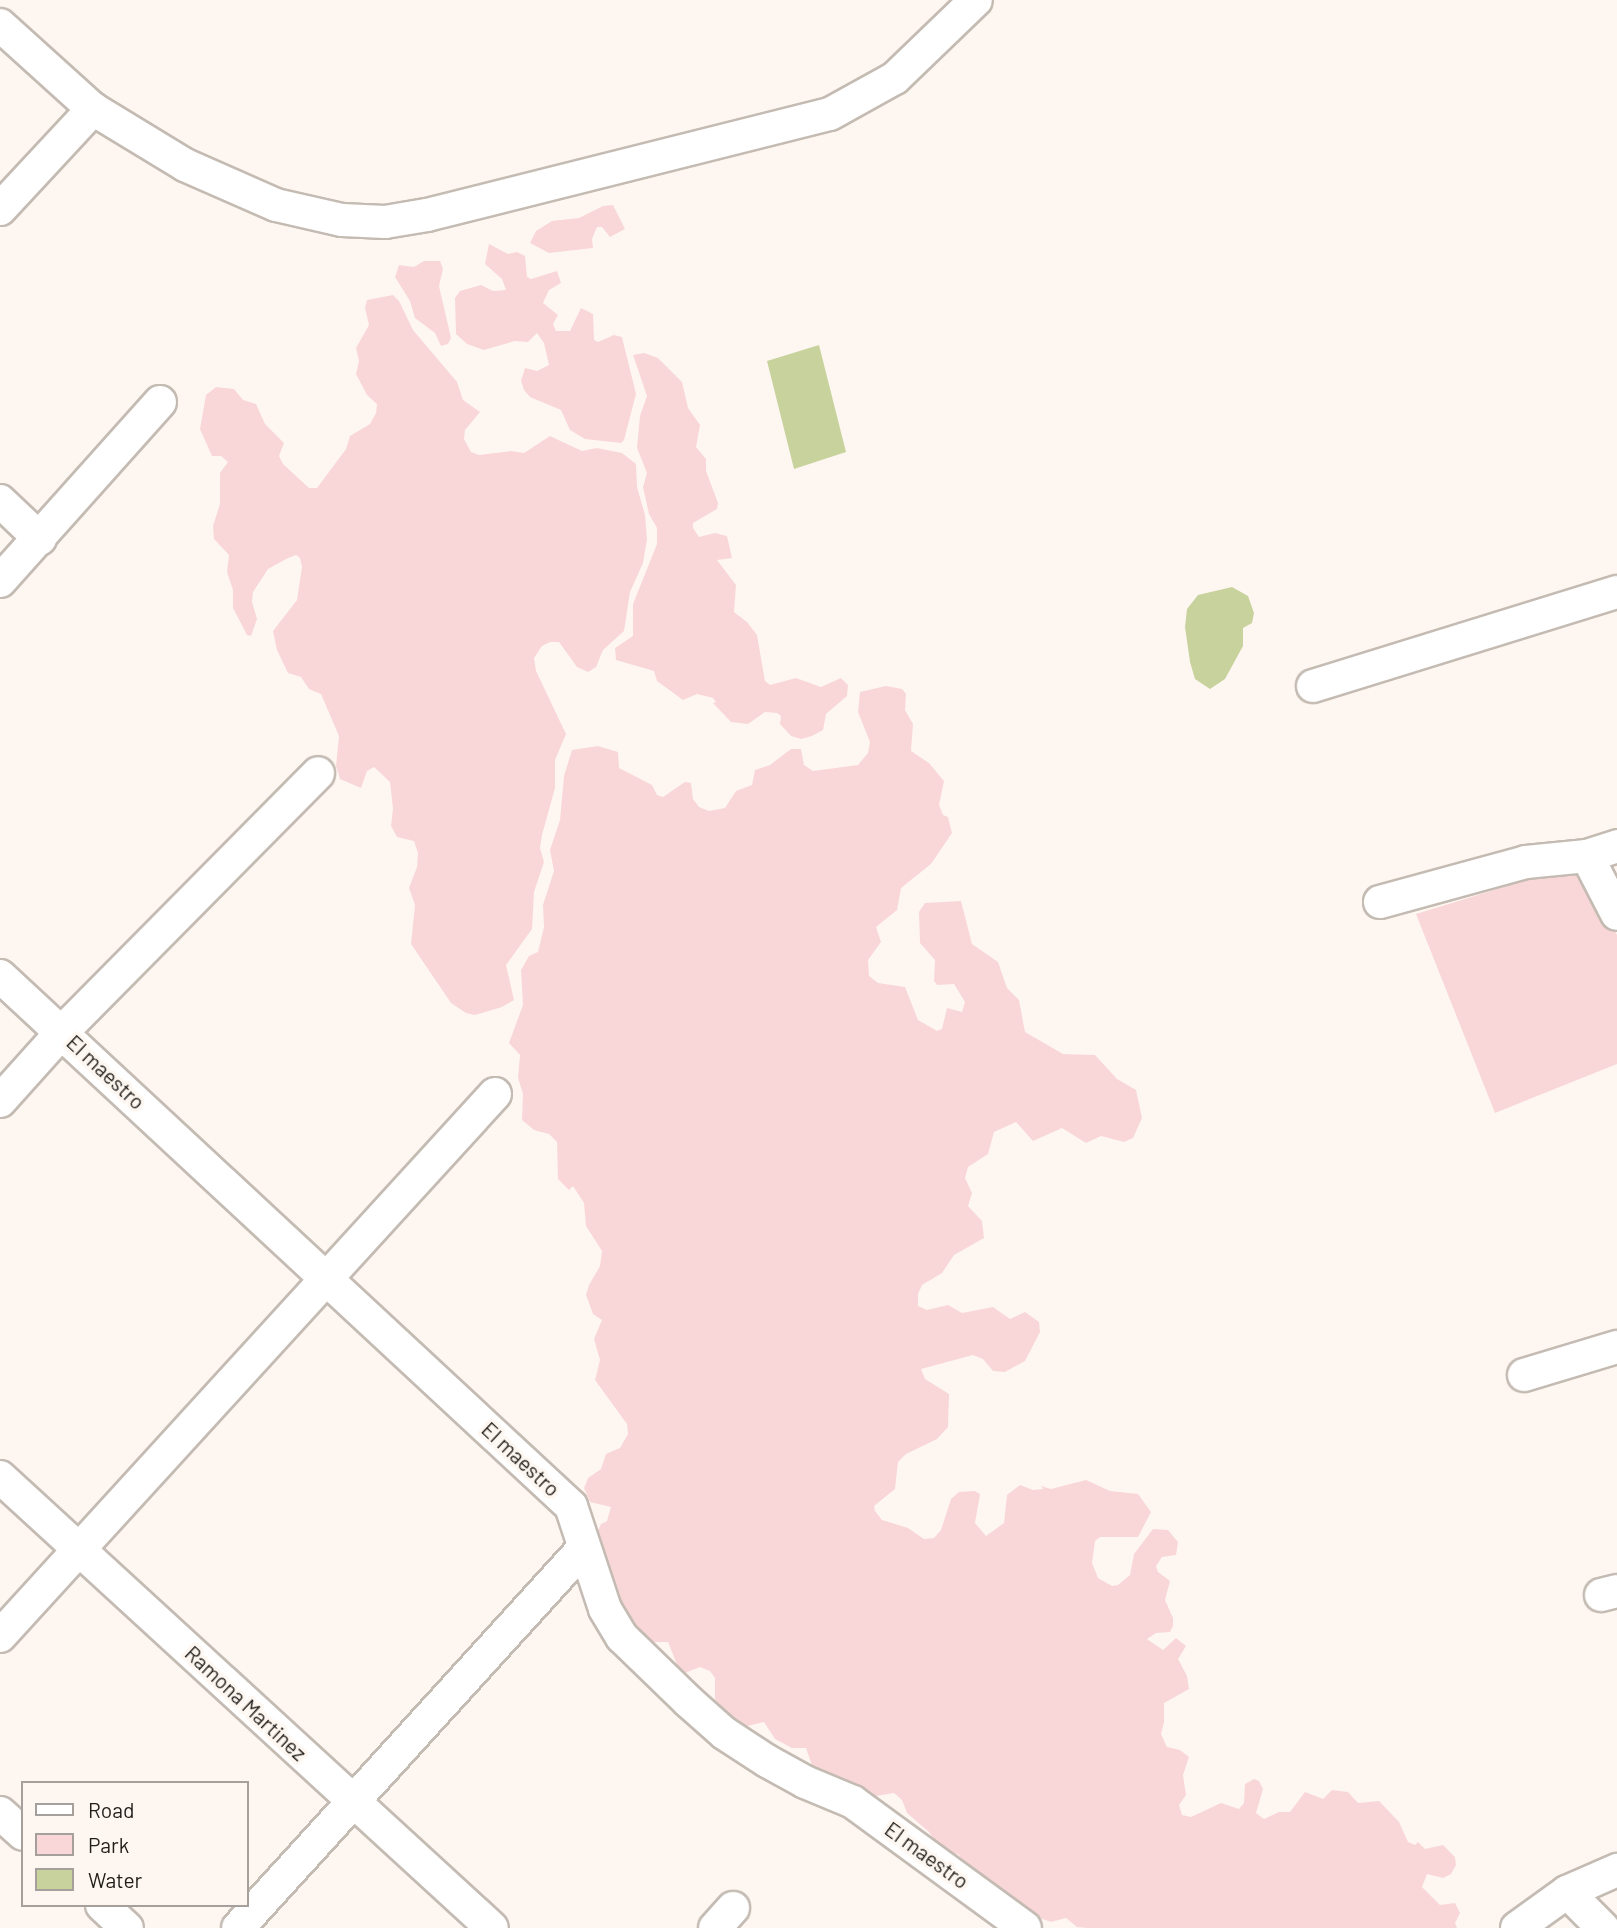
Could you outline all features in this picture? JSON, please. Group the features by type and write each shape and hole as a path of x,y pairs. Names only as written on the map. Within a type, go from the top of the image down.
{"street":[{"path":"0,25 93,109 185,165 276,205 342,220 385,222 427,215 830,114 895,78 976,0"},
{"path":"0,209 93,109"},
{"path":"0,581 160,402"},
{"path":"0,501 40,538"},
{"path":"1313,686 1617,592"},
{"path":"0,1101 62,1032 318,773"},
{"path":"1380,902 1526,862 1587,856 1617,846"},
{"path":"1587,856 1617,914"},
{"name":"El maestro","path":"0,976 571,1506 605,1609 622,1637 724,1733 805,1782 853,1802 1025,1928"},
{"path":"0,1636 495,1094"},
{"path":"1524,1375 1617,1347"},
{"name":"Ramona Martinez","path":"0,1477 492,1928"},
{"path":"238,1928 583,1549"},
{"path":"0,1813 21,1831"},
{"path":"1517,1928 1567,1892 1617,1870"},
{"path":"1567,1892 1603,1928"},
{"path":"104,1907 127,1928"}],"green space":[{"path":"613,205 625,229 610,237 602,227 597,227 592,239 593,248 549,253 530,243 536,231 552,221 579,218 603,206"},
{"path":"489,244 508,254 517,252 525,256 527,277 531,279 557,271 561,283 549,290 543,303 558,315 553,324 556,331 570,331 581,308 593,314 594,340 598,342 614,335 622,337 636,394 621,443 585,439 570,430 561,410 530,397 524,390 521,381 525,368 537,371 549,365 544,343 537,333 528,342 515,341 484,350 467,344 456,334 455,298 460,291 481,285 493,291 506,290 502,279 485,264"},
{"path":"424,261 440,261 443,269 439,286 451,338 448,344 441,346 435,333 415,318 410,301 395,277 399,265 414,267"},
{"path":"393,295 399,301 413,330 457,382 463,400 480,412 465,430 464,439 471,452 479,455 511,451 524,453 550,436 582,451 597,448 622,453 636,464 637,487 645,515 647,539 643,563 630,592 624,631 603,650 596,667 588,672 577,667 559,642 542,646 534,658 536,671 566,734 555,760 555,788 542,835 540,848 544,862 534,892 532,929 506,965 514,1000 502,1007 475,1015 466,1013 451,1003 411,944 415,905 409,888 417,867 418,853 414,841 397,837 391,826 393,809 390,782 374,767 367,771 361,788 340,779 336,766 339,736 321,694 309,689 301,677 288,673 277,650 273,631 297,600 302,567 300,558 296,555 268,569 253,592 252,602 257,619 251,636 247,635 233,608 233,590 227,572 229,555 214,539 213,526 220,504 220,473 228,462 221,456 212,456 200,429 206,395 216,387 234,389 243,400 256,404 265,424 284,443 279,456 283,464 309,488 317,488 346,449 350,436 370,424 376,413 377,404 367,395 356,374 359,361 356,348 369,325 365,308 367,300"},
{"path":"644,353 658,358 682,382 688,408 700,425 696,447 706,459 706,471 718,503 717,509 693,523 693,528 699,537 715,533 727,536 732,558 717,560 736,585 734,612 747,622 757,635 765,681 770,685 796,678 821,687 841,678 848,685 847,696 826,714 823,730 812,736 801,739 791,736 780,724 781,716 777,713 765,712 748,724 731,722 713,703 716,702 713,698 697,694 683,700 657,681 654,671 616,660 615,648 633,636 633,604 657,544 657,528 649,514 643,487 647,473 637,448 640,416 647,396 633,355"},
{"path":"886,686 902,689 906,694 905,710 913,724 911,751 929,763 944,781 939,805 943,815 948,817 952,833 931,864 901,888 897,910 876,927 881,942 868,960 869,976 878,983 905,987 918,1020 937,1031 942,1029 947,1008 962,1012 965,1002 954,984 937,985 934,981 935,960 920,943 919,912 925,903 961,901 972,944 998,962 1007,988 1019,1000 1025,1032 1063,1054 1095,1055 1117,1079 1136,1090 1142,1118 1133,1138 1124,1142 1101,1136 1086,1143 1062,1128 1033,1141 1016,1122 994,1132 988,1154 968,1167 965,1178 972,1193 968,1206 982,1221 984,1238 954,1255 942,1273 922,1285 918,1294 918,1306 927,1310 948,1305 962,1313 993,1307 1010,1319 1025,1312 1039,1322 1040,1332 1025,1361 1005,1372 993,1371 983,1359 973,1355 921,1369 925,1379 949,1394 948,1427 937,1439 906,1454 898,1462 895,1489 874,1506 875,1511 882,1520 908,1528 924,1539 934,1538 941,1530 951,1499 959,1492 975,1491 980,1494 975,1523 986,1536 1004,1523 1007,1495 1020,1485 1033,1490 1043,1489 1041,1486 1051,1489 1086,1480 1110,1491 1138,1494 1151,1512 1138,1537 1100,1537 1095,1541 1092,1563 1098,1578 1112,1586 1118,1585 1130,1575 1134,1554 1153,1529 1168,1530 1178,1542 1176,1555 1162,1557 1156,1566 1158,1572 1170,1581 1165,1600 1173,1618 1173,1626 1170,1632 1156,1633 1147,1639 1163,1650 1176,1638 1186,1646 1178,1659 1187,1676 1189,1689 1164,1703 1161,1734 1167,1747 1180,1750 1189,1757 1183,1775 1186,1795 1179,1805 1182,1815 1191,1817 1221,1803 1239,1809 1244,1803 1245,1784 1254,1779 1259,1781 1263,1789 1256,1813 1264,1819 1279,1812 1290,1812 1305,1792 1323,1799 1332,1790 1348,1792 1358,1803 1379,1801 1399,1822 1408,1842 1415,1845 1418,1842 1425,1849 1443,1845 1455,1857 1456,1865 1451,1874 1443,1878 1427,1874 1422,1887 1440,1905 1455,1903 1460,1913 1455,1923 1457,1928 1087,1928 1077,1927 1066,1918 1051,1922 1023,1912 967,1869 959,1855 939,1847 929,1832 907,1813 902,1800 894,1793 870,1797 841,1777 823,1779 815,1774 806,1748 792,1748 775,1739 764,1722 747,1726 734,1721 715,1699 715,1678 710,1671 700,1667 685,1673 680,1672 668,1642 647,1642 619,1618 596,1535 601,1524 607,1521 611,1507 590,1502 584,1488 588,1478 601,1469 606,1454 620,1448 628,1434 627,1424 595,1380 600,1360 594,1339 602,1320 593,1314 586,1295 600,1266 602,1251 586,1226 584,1203 573,1186 569,1190 558,1179 557,1142 549,1134 534,1130 522,1120 523,1094 518,1078 520,1055 509,1043 523,1005 521,970 529,956 538,952 544,927 543,905 554,871 550,850 560,820 564,776 572,750 598,746 618,752 619,768 652,785 657,795 663,797 685,782 691,783 693,799 699,807 709,811 725,808 736,791 752,785 755,770 770,765 791,749 801,749 804,765 813,771 858,765 868,753 870,742 858,712 860,692"},
{"path":"1582,863 1617,935 1617,1064 1495,1113 1416,914"}],"water":[{"path":"819,345 846,452 794,469 767,361"},
{"path":"1232,587 1248,596 1254,613 1252,623 1243,628 1243,646 1225,679 1210,689 1195,679 1190,662 1185,627 1187,609 1198,595"}]}
